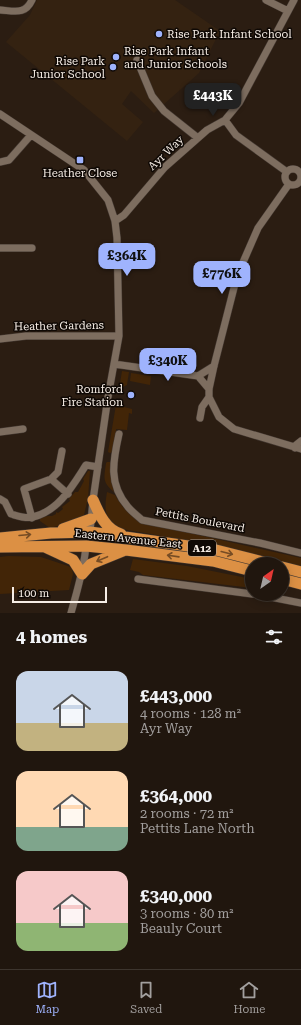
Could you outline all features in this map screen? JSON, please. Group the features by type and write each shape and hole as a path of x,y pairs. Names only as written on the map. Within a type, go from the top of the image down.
{"highway":[{"path":"93,500 98,513 110,529 133,538"},
{"path":"51,533 91,519"},
{"path":"86,546 90,532"},
{"name":"Eastern Avenue East","path":"0,538 51,533 90,532 216,550 245,557"},
{"name":"Eastern Avenue East","path":"0,546 86,546 213,561 245,569"},
{"path":"43,546 73,560 82,574 91,564 126,550"},
{"path":"289,569 301,572"},
{"path":"289,581 301,584"}],"street":[{"path":"0,10 21,11 28,8 32,0"},
{"path":"266,0 288,11"},
{"name":"Ayr Way","path":"115,221 124,215 165,167 207,130 225,120 239,103 294,0"},
{"path":"137,60 152,96 164,111 198,138"},
{"path":"0,114 84,170 108,200 115,221 117,238 119,336 108,397 93,500 90,532"},
{"path":"225,120 236,134 287,172"},
{"path":"0,162 9,160 31,135"},
{"path":"287,172 290,169 299,168 301,177 300,183 293,185 289,184"},
{"path":"287,172 286,180 289,184"},
{"path":"289,184 258,228 237,276 209,389 210,397 219,417 234,429 298,449 296,445 301,441"},
{"path":"0,248 32,248"},
{"name":"Heather Gardens","path":"0,340 26,336 119,336"},
{"path":"114,364 198,376 214,366"},
{"path":"198,376 209,389"},
{"path":"200,418 202,407 210,397"},
{"path":"0,432 23,429"},
{"name":"Pettits Boulevard","path":"119,434 114,457 113,478 117,490 128,508 142,520 260,543 301,553"},
{"path":"32,518 24,489 51,479 58,472 62,451"},
{"path":"100,456 114,457"},
{"path":"0,499 4,502 11,514 32,518 50,510 68,494 86,465 98,467"},
{"path":"51,479 68,494"},
{"path":"70,613 82,574 86,546"},
{"path":"138,579 245,593"},
{"path":"289,600 301,603"}],"shaded area":[{"name":"Rise Park Infant and Junior Schools","path":"37,0 175,0 220,31 199,73 154,113 131,91 122,104 143,122 127,141 6,42 30,15"},
{"path":"122,371 129,372 127,385 119,389"},
{"path":"131,373 151,376 150,385 130,381"},
{"path":"116,405 132,409 132,414 129,413 127,430 116,429 115,449 110,453 108,452"},
{"path":"107,462 110,462 111,465 114,492 107,485 105,479"},
{"path":"88,471 90,471 88,498 84,515 76,521 50,528 40,521 40,517 52,516 56,514 56,512 58,513 63,509 62,507 70,501 69,499 75,492 78,492"},
{"path":"107,492 115,495 126,510 141,522 301,558 301,566 289,563 289,557 261,557 191,541 122,529 109,518 106,504"},
{"path":"0,557 41,557 72,568 73,574 69,590 0,594"},
{"path":"133,559 187,566 245,578 245,587 143,575 139,572 130,570"}],"place":[{"name":"Rise Park Infant School","path":"159,34"},
{"name":"Rise Park Infant and Junior Schools","path":"116,57"},
{"name":"Rise Park Junior School","path":"113,67"},
{"name":"Heather Close","path":"80,160"},
{"name":"Romford Fire Station","path":"131,395"}]}
